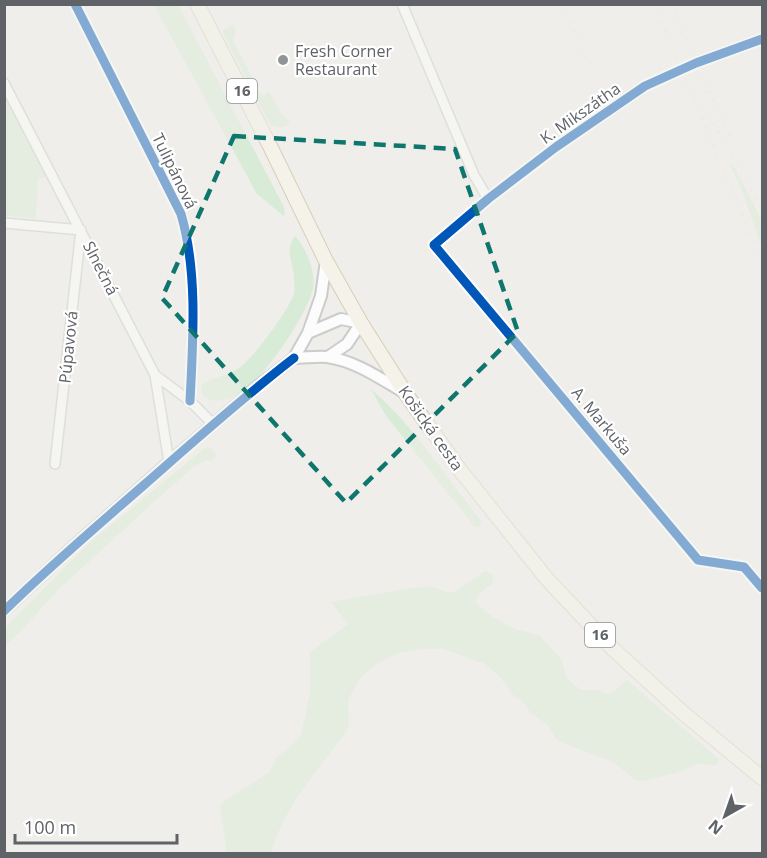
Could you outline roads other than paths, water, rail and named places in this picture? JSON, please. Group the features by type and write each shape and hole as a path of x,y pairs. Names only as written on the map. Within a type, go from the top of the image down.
{"main road":[{"name":"Košická cesta","path":"197,4 326,261 361,323 406,394 467,479 563,596 613,649 660,693 762,778"}],"street":[{"name":"Tulipánová","path":"75,4 181,214 188,237 193,343 190,401"},
{"path":"402,4 474,175 488,199"},
{"name":"K. Mikszátha","path":"434,245 488,199 556,147 645,86 696,63 762,39"},
{"name":"Slnečná","path":"4,82 155,375 169,462"},
{"path":"4,224 81,230"},
{"name":"Púpavová","path":"55,464 81,230"},
{"name":"A. Markuša","path":"434,245 698,560 744,567 762,588"},
{"path":"4,611 169,462 294,358 308,333 321,296 326,261"},
{"path":"308,333 341,320 361,323 347,344 328,357"},
{"path":"294,358 328,357 366,370 406,394"},
{"path":"155,375 190,401 214,425"}],"railway":[{"path":"563,4 589,66"},
{"path":"654,4 762,262"},
{"path":"671,4 729,136"},
{"path":"709,115 762,210"}],"place":[{"name":"Fresh Corner Restaurant","path":"283,60"}]}
